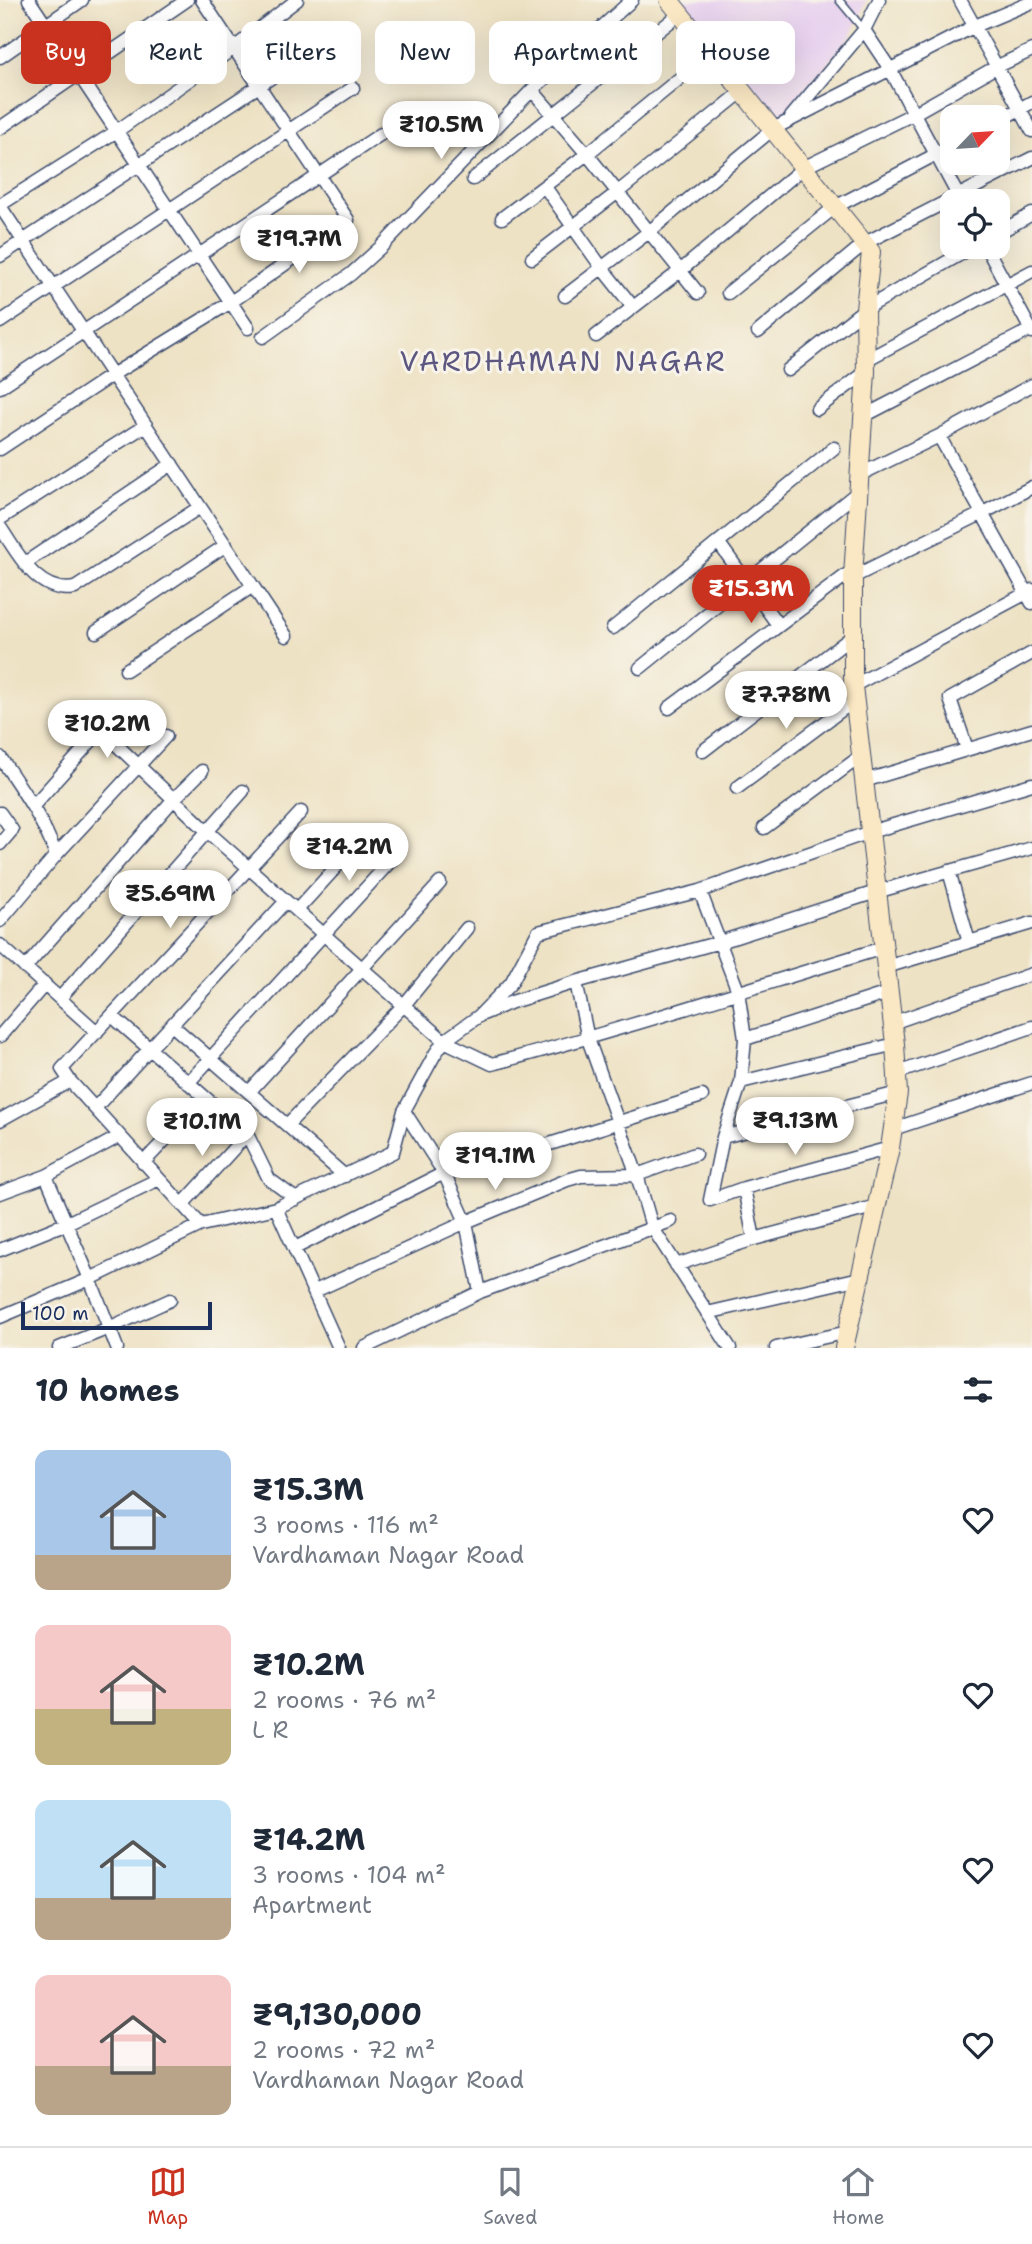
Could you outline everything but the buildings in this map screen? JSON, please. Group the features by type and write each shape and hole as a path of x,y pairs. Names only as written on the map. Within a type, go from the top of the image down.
{"street":[{"path":"29,0 44,21"},
{"path":"54,21 82,0"},
{"path":"111,53 187,0"},
{"path":"0,449 230,302 348,220 202,0"},
{"path":"286,636 0,206 117,131 297,0"},
{"path":"263,337 351,274 383,246 532,90 632,0"},
{"path":"565,296 780,125 864,30 879,0"},
{"path":"960,0 996,67 1026,105 1032,131"},
{"path":"780,125 975,26 1032,2"},
{"path":"473,179 555,115 675,7 687,21"},
{"path":"864,30 890,69 955,189"},
{"path":"0,57 21,43"},
{"path":"596,336 680,271 803,168 913,114 1032,50"},
{"path":"502,218 545,187 676,81"},
{"path":"0,128 67,84"},
{"path":"85,84 248,328"},
{"path":"0,256 262,84"},
{"path":"738,84 780,125 803,168 871,252 865,309 864,416 853,573 854,693 895,1044 898,1093 890,1148 846,1340 776,1348"},
{"path":"0,322 353,88"},
{"path":"532,90 698,293"},
{"path":"532,258 743,90"},
{"path":"1010,114 1026,105"},
{"path":"0,387 381,134"},
{"path":"728,293 835,207 940,153"},
{"path":"978,189 1032,158"},
{"path":"545,187 633,307"},
{"path":"758,332 865,243 940,208"},
{"path":"1010,226 1032,214"},
{"path":"788,370 865,309 952,259"},
{"path":"864,416 1032,331 992,259"},
{"path":"817,409 866,366 1032,271"},
{"path":"640,668 748,581 859,484 1032,385"},
{"path":"0,519 146,425"},
{"path":"737,788 854,693 1030,595 939,436"},
{"path":"613,628 834,448"},
{"path":"25,563 172,464"},
{"path":"669,708 778,625 853,573 983,513 1032,487"},
{"path":"0,527 38,579 60,589 75,588 200,507"},
{"path":"718,542 778,625"},
{"path":"96,632 226,545"},
{"path":"126,670 253,586"},
{"path":"702,751 853,636"},
{"path":"967,749 950,699 1032,653"},
{"path":"33,806 101,730 206,831 444,1041 492,1064 588,1039 883,948"},
{"path":"864,781 1032,730"},
{"path":"0,921 56,855 166,736"},
{"path":"764,828 861,756"},
{"path":"1,761 33,806 56,855"},
{"path":"25,968 173,800 202,771"},
{"path":"0,1317 90,1279 201,1225 276,1208 393,1152 404,1111 435,1054 444,1041 479,1016 511,983 538,932 700,891 870,832 1032,784"},
{"path":"60,998 243,791"},
{"path":"201,1225 62,1069 301,812"},
{"path":"0,813 12,830 0,844"},
{"path":"95,1108 291,905 359,842"},
{"path":"479,1016 512,1002 576,982 720,942 876,892 1032,848"},
{"path":"188,1083 397,854"},
{"path":"949,871 969,942"},
{"path":"250,1091 440,883"},
{"path":"700,891 738,991 745,1038 741,1082 723,1137 710,1200 890,1148"},
{"path":"886,967 1032,923"},
{"path":"287,1125 404,1005 467,928"},
{"path":"0,946 97,1032"},
{"path":"892,1023 1032,974"},
{"path":"576,982 588,1039 638,1175 652,1227 730,1348"},
{"path":"0,1036 46,984"},
{"path":"745,1038 888,993"},
{"path":"112,1016 247,1134 269,1180 296,1199"},
{"path":"173,1026 345,1176"},
{"path":"897,1073 1032,1027"},
{"path":"741,1082 895,1044"},
{"path":"0,1119 70,1081"},
{"path":"893,1129 1032,1083"},
{"path":"723,1137 898,1093"},
{"path":"295,1248 444,1173 537,1148 702,1096"},
{"path":"143,1163 205,1098"},
{"path":"404,1111 444,1173 466,1223 480,1292"},
{"path":"182,1205 247,1134"},
{"path":"0,1193 46,1177 120,1136"},
{"path":"315,1292 466,1223 581,1176 638,1175 695,1154"},
{"path":"46,1177 117,1348"},
{"path":"0,1251 67,1223 159,1178"},
{"path":"744,1188 754,1239"},
{"path":"676,1265 754,1239 877,1206"},
{"path":"276,1208 339,1348"},
{"path":"364,1348 480,1292 671,1221"},
{"path":"707,1313 860,1278"},
{"path":"59,1348 170,1300"}],"lane":[{"path":"839,0 864,30"}],"shaded area":[{"path":"677,0 867,0 852,34 780,119 750,84 795,84 795,21 695,21"}],"district":[{"name":"VARDHAMAN NAGAR","path":"563,361"}]}
